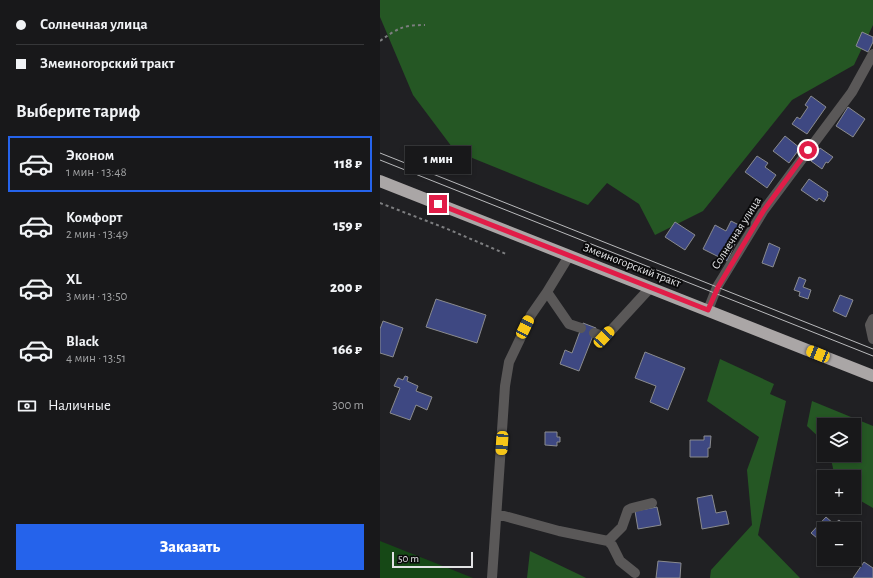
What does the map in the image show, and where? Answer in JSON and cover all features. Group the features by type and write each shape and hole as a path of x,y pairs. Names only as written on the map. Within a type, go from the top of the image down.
{"highway":[{"name":"Змеиногорский тракт","path":"380,181 873,376"}],"street":[{"name":"Солнечная улица","path":"708,310 718,287 764,210 852,92 873,54"},
{"path":"492,578 505,386 509,362 531,315 547,292 568,256"},
{"path":"594,333 604,337 650,288"},
{"path":"547,292 569,324 581,328"},
{"path":"873,319 870,325 873,339"},
{"path":"608,542 622,527 628,510 652,503"},
{"path":"497,514 559,531 608,542 612,545 620,561 635,573"}],"path":[{"path":"380,41 394,30 408,25 425,25"},
{"path":"380,203 445,228 506,254"}],"green space":[{"path":"380,0 873,0 873,25 854,65 792,100 703,211 655,235 639,204 607,183 588,205 455,151 413,95 380,17"},
{"path":"720,359 774,384 770,394 786,401 758,535 800,578 710,578 711,570 752,525 747,470 759,437 707,401"},
{"path":"812,401 853,418 817,418 817,435 807,426"},
{"path":"861,421 873,426 873,508 861,501 861,470 833,470 832,462 861,462"},
{"path":"380,541 473,578 380,578"},
{"path":"530,551 578,574 586,578 527,578"}],"building":[{"path":"862,32 873,37 873,42 868,52 856,46"},
{"path":"811,96 826,107 807,134 792,124 797,117 800,119 808,107 805,105"},
{"path":"848,107 865,119 853,137 836,126"},
{"path":"785,136 800,148 789,163 773,151"},
{"path":"820,148 833,157 828,163 826,162 822,169 811,161"},
{"path":"757,156 768,163 765,167 776,175 767,188 745,172"},
{"path":"809,179 828,192 824,202 819,198 817,201 801,190"},
{"path":"731,221 743,227 727,261 703,249 715,225 726,231"},
{"path":"675,222 695,235 685,250 665,237"},
{"path":"769,243 780,248 773,267 762,263"},
{"path":"799,277 806,280 803,287 811,290 808,299 799,296 800,292 794,290"},
{"path":"840,295 853,300 846,317 833,311"},
{"path":"436,299 486,315 477,343 426,327"},
{"path":"383,321 403,328 393,357 380,353 380,329"},
{"path":"583,323 596,328 579,371 560,364 565,350 572,353"},
{"path":"645,352 685,368 668,410 650,402 656,386 635,378"},
{"path":"405,376 408,377 407,381 418,386 416,391 432,397 427,410 416,405 410,420 390,413 400,388 394,386 398,378 403,380"},
{"path":"545,432 557,432 557,437 560,437 560,442 557,442 557,446 545,445"},
{"path":"704,436 711,436 710,448 708,448 708,457 690,457 690,440 704,440"},
{"path":"712,495 716,513 726,511 729,524 702,529 697,498"},
{"path":"657,507 661,525 638,529 635,511"},
{"path":"826,517 832,522 821,522"},
{"path":"817,527 817,538 811,533"},
{"path":"658,561 681,563 680,578 656,578"},
{"path":"864,562 873,568 873,578 853,578"}],"tram line":[{"path":"380,153 873,349"},
{"path":"380,160 873,356"}],"route":[{"path":"438,204 708,310 718,287 764,210 808,150"}]}
